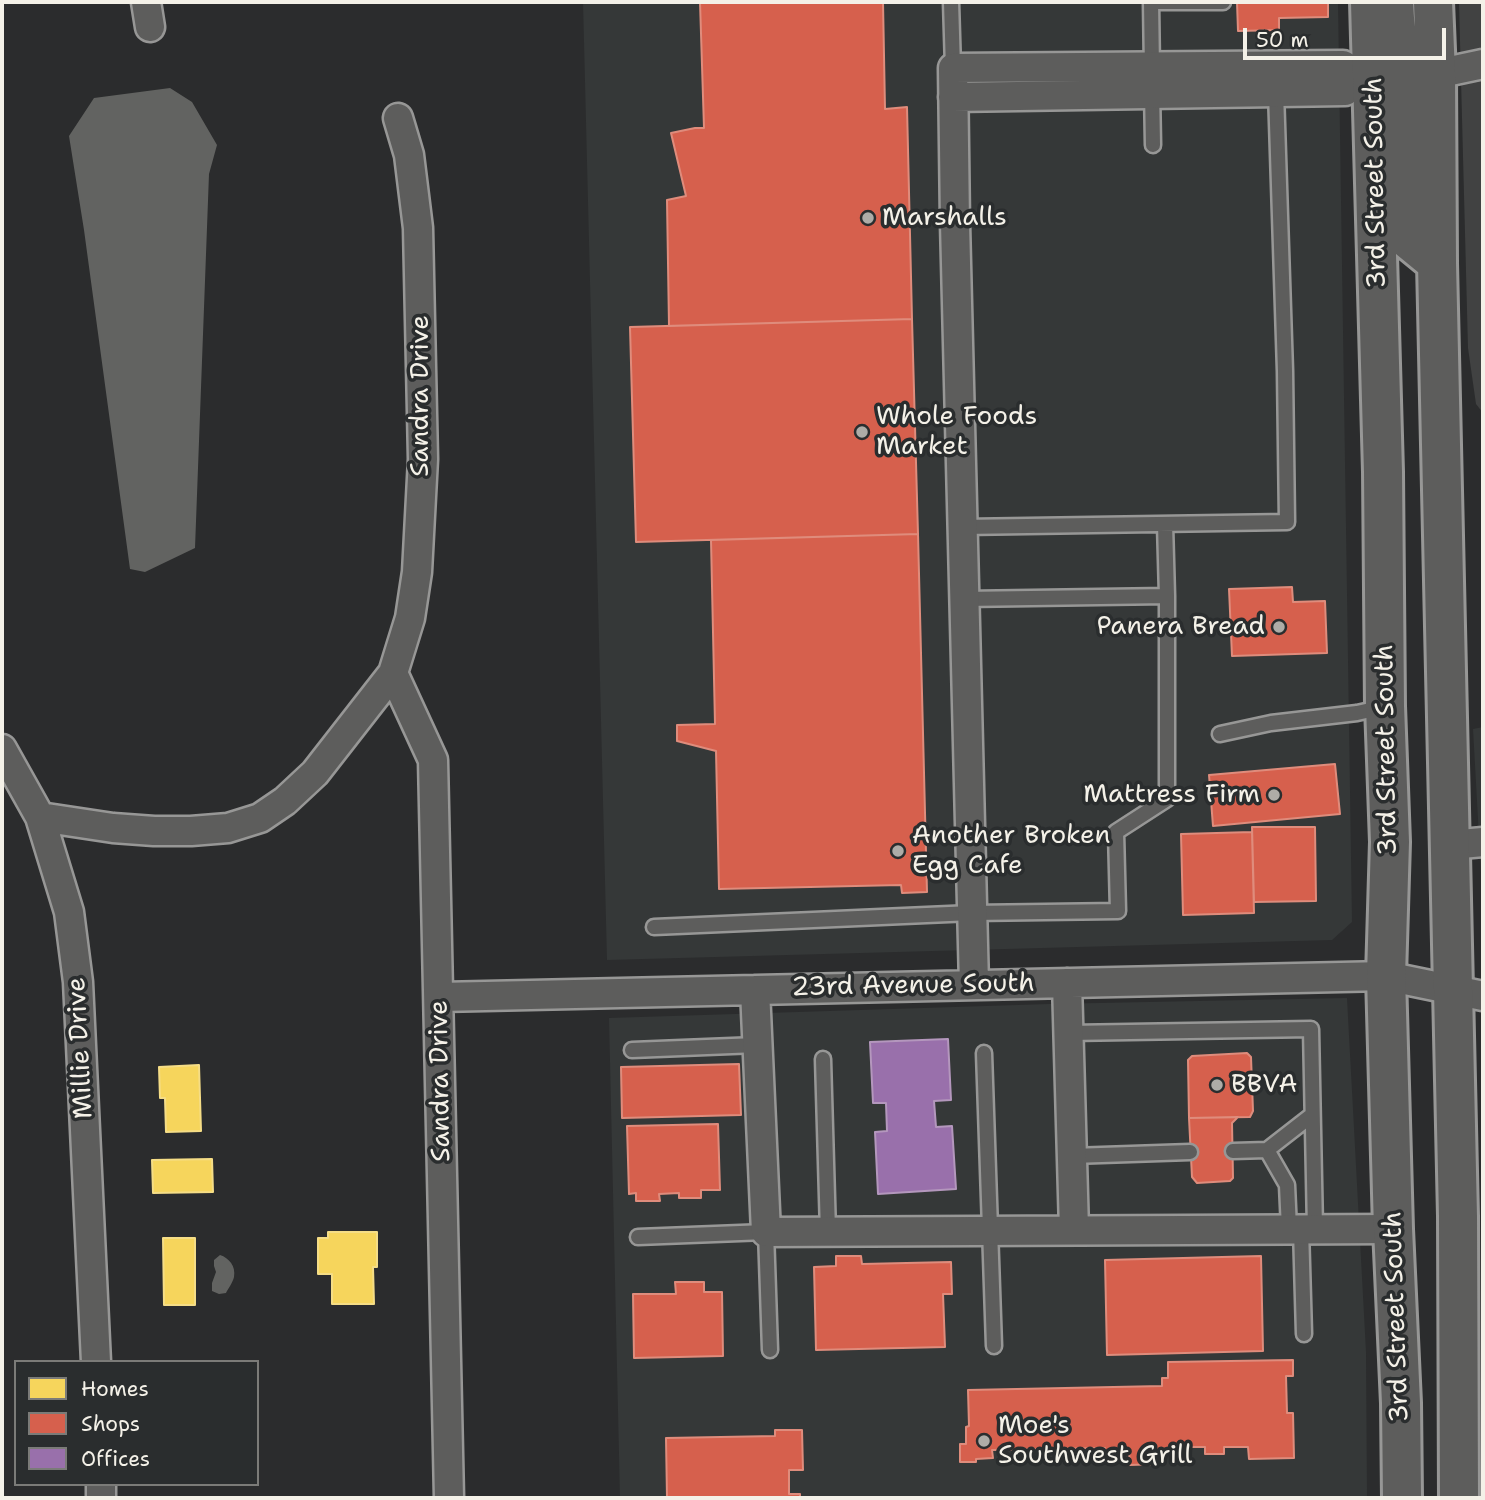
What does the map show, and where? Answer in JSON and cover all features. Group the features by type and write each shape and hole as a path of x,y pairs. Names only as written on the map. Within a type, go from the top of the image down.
{"main road":[{"name":"3rd Street South","path":"1370,2 1367,76 1383,472 1385,706 1390,842 1386,976 1402,1498"},
{"path":"1394,2 1395,29 1404,52 1412,62 1436,74"},
{"path":"1433,2 1437,264 1466,844 1468,993 1458,1216 1464,1391 1459,1498"},
{"path":"1367,76 1396,86 1402,99 1409,240 1437,264"}],"street":[{"path":"1436,74 1483,64"},
{"path":"953,97 1343,65 1367,76"},
{"path":"974,985 953,68 1152,80 1276,92 1345,91 1367,76"},
{"name":"Sandra Drive","path":"40,817 154,831 228,828 260,818 285,801 315,774 393,673 410,618 415,584 423,459 418,228 409,155 398,118"},
{"name":"Sandra Drive","path":"393,673 433,760 449,1498"},
{"name":"Millie Drive","path":"2,749 40,817 69,912 78,982 96,1360"},
{"name":"23rd Avenue South","path":"440,997 1386,976 1468,993"},
{"path":"1067,983 1074,1230"},
{"path":"755,990 766,1232 1393,1229"}],"lane":[{"path":"951,2 953,68"},
{"path":"1153,145 1151,2 1223,2"},
{"path":"963,527 1287,522 1285,345 1276,92"},
{"path":"654,927 972,913 1118,911 1116,832 1167,799 1166,524"},
{"path":"964,599 1167,596"},
{"path":"1220,734 1271,723 1357,713 1385,706"},
{"path":"1069,1033 1311,1029 1312,1109 1302,1229 1304,1334"},
{"path":"632,1050 757,1045"},
{"path":"984,1053 994,1346"},
{"path":"823,1059 828,1232"},
{"path":"1233,1151 1267,1150 1312,1109"},
{"path":"1267,1150 1287,1185 1302,1229"},
{"path":"1072,1156 1190,1152"},
{"path":"638,1237 766,1232 770,1350"}],"shaded area":[{"path":"583,2 1338,2 1352,922 1332,940 607,960"},
{"path":"1459,2 1483,2 1483,413 1476,404 1468,348"},
{"path":"170,88 192,102 217,145 209,174 195,548 145,572 130,569 69,136 94,98"},
{"path":"1483,727 1483,909 1473,729"},
{"path":"1347,998 1366,1352 1367,1498 620,1498 609,1018"},
{"path":"220,1255 231,1263 234,1273 226,1293 219,1294 212,1291 212,1283 216,1272 214,1260"}],"building: Homes":[{"path":"199,1065 201,1131 166,1132 165,1098 160,1098 159,1067"},
{"path":"212,1159 213,1192 153,1193 152,1160"},
{"path":"328,1232 377,1232 377,1267 373,1267 374,1304 332,1304 332,1274 318,1274 318,1238 328,1238"},
{"path":"163,1238 195,1238 195,1305 164,1305"}],"building: Shops":[{"path":"700,2 883,2 885,109 907,107 912,319 669,326 667,200 686,196 671,133 704,128"},
{"path":"1237,2 1328,2 1328,17 1279,18 1279,30 1238,31"},
{"path":"912,319 918,534 636,542 630,327"},
{"path":"918,534 927,892 902,893 901,885 719,889 716,751 677,741 677,725 715,724 711,540"},
{"name":"Panera Bread","path":"1292,587 1293,602 1325,601 1327,653 1232,656 1229,589"},
{"name":"Mattress Firm","path":"1335,764 1340,814 1213,826 1209,775"},
{"path":"1252,827 1315,827 1316,901 1254,902"},
{"path":"1252,832 1254,913 1183,915 1181,834"},
{"path":"1247,1053 1251,1057 1253,1111 1250,1117 1189,1118 1188,1060 1192,1056"},
{"path":"739,1064 741,1115 622,1118 621,1067"},
{"path":"1238,1117 1232,1123 1233,1178 1230,1181 1197,1183 1192,1177 1189,1118"},
{"path":"718,1124 720,1190 701,1190 701,1198 679,1198 679,1193 659,1194 660,1201 636,1201 636,1193 629,1194 627,1126"},
{"path":"836,1256 861,1256 862,1264 951,1262 952,1294 943,1294 945,1347 816,1350 814,1267 836,1266"},
{"path":"1261,1256 1263,1351 1107,1355 1105,1260"},
{"path":"675,1282 704,1282 704,1292 722,1292 723,1356 634,1358 633,1294 676,1294"},
{"path":"1293,1360 1293,1376 1286,1376 1287,1413 1293,1413 1294,1458 1249,1459 1248,1447 1224,1447 1224,1454 1205,1454 1205,1447 1172,1447 1172,1451 1161,1452 1161,1464 1130,1465 1129,1452 1105,1453 1105,1448 992,1450 993,1458 960,1462 960,1444 966,1444 966,1427 969,1426 968,1390 1162,1386 1162,1378 1168,1378 1168,1362"},
{"path":"775,1430 802,1430 803,1470 789,1470 789,1494 800,1494 800,1498 667,1498 666,1438 775,1436"}],"building: Offices":[{"path":"948,1039 951,1100 934,1101 936,1127 952,1126 956,1189 878,1194 875,1132 887,1131 886,1103 873,1103 870,1042"}],"place":[{"name":"Marshalls","path":"868,218"},
{"name":"Whole Foods Market","path":"862,432"},
{"name":"Panera Bread","path":"1279,627"},
{"name":"Mattress Firm","path":"1274,795"},
{"name":"Another Broken Egg Cafe","path":"898,851"},
{"name":"BBVA","path":"1217,1085"},
{"name":"Moe's Southwest Grill","path":"984,1441"}]}
